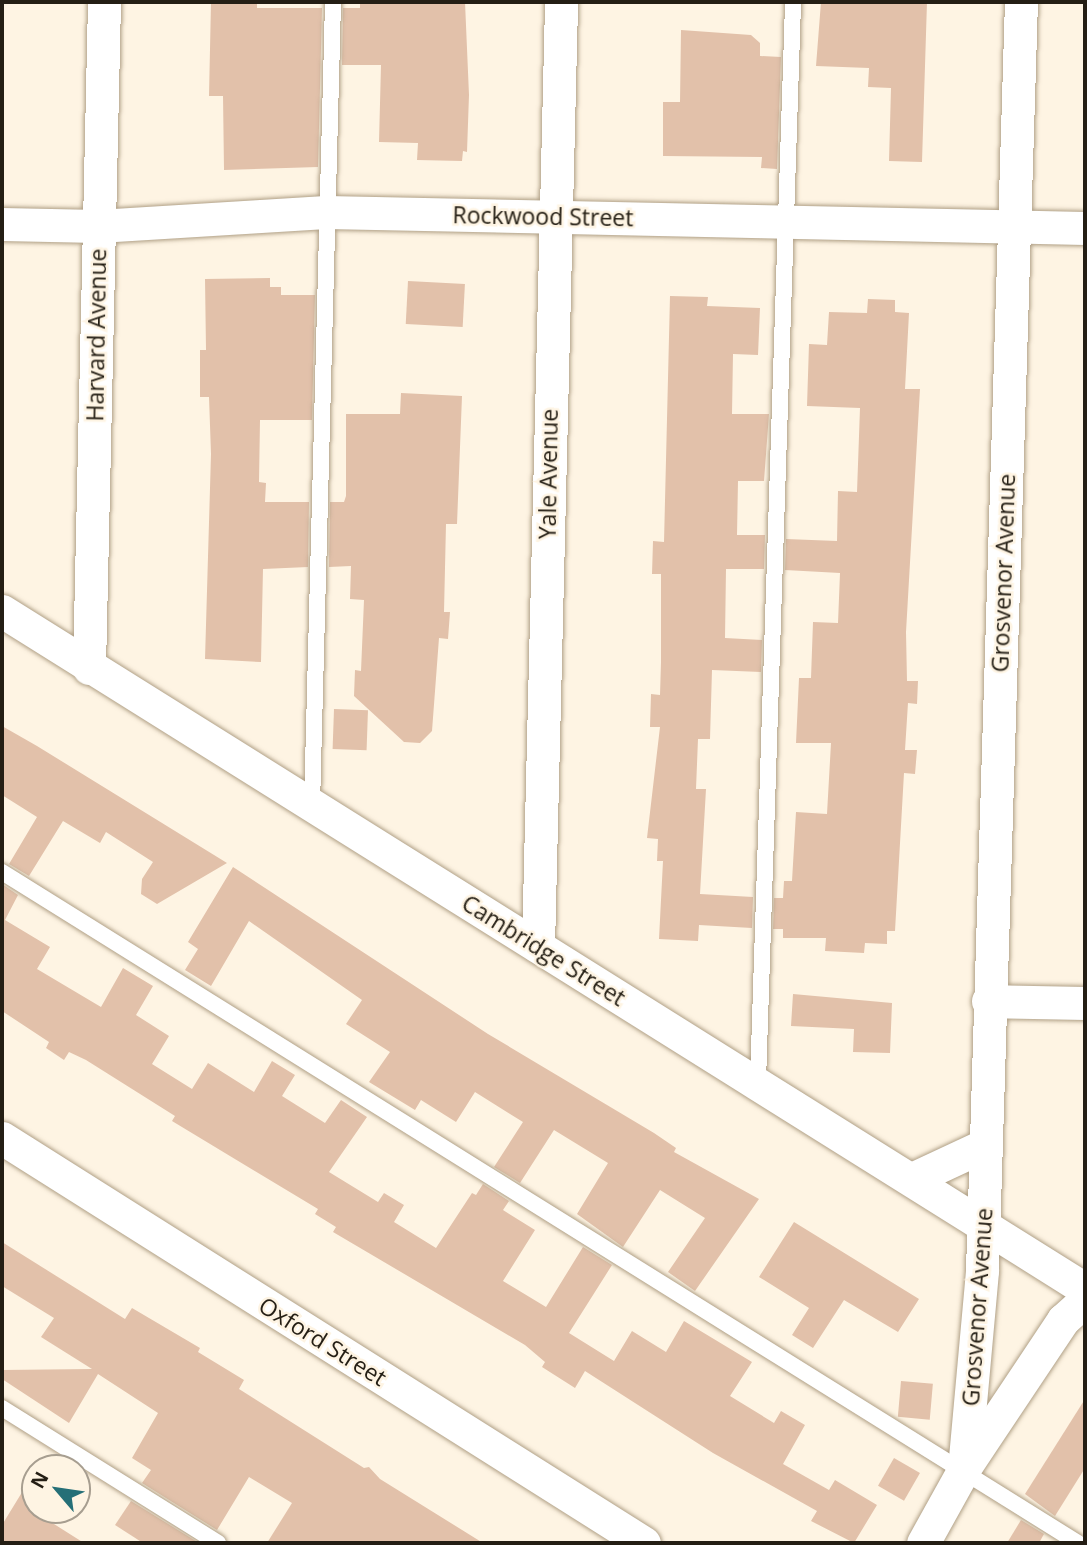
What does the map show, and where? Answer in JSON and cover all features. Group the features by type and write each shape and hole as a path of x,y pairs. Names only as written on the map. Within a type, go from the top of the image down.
{"street":[{"name":"Harvard Avenue","path":"89,668 104,2"},
{"name":"Yale Avenue","path":"538,946 561,2"},
{"name":"Grosvenor Avenue","path":"964,1469 984,1224 988,1001 1021,2"},
{"name":"Rockwood Street","path":"2,224 98,226 327,212 1085,228"},
{"name":"Cambridge Street","path":"2,611 89,668 758,1082 1085,1289"},
{"path":"988,1001 1085,1003"},
{"name":"Oxford Street","path":"2,1138 645,1543"},
{"path":"912,1179 985,1145"},
{"name":"Grosvenor Avenue","path":"923,1543 964,1469 1063,1320 1085,1300"}],"lane":[{"path":"312,807 333,2"},
{"path":"758,1082 793,2"},
{"path":"2,872 964,1469 1078,1543"},
{"path":"2,1408 218,1543"}],"building":[{"path":"211,2 257,2 257,8 322,8 318,167 224,170 223,96 209,96"},
{"path":"360,2 465,2 469,95 467,152 463,151 462,161 417,160 418,143 379,142 381,65 342,65 343,8 360,8"},
{"path":"821,2 927,2 922,162 889,161 891,88 868,87 869,68 816,66"},
{"path":"681,30 751,35 760,43 760,56 781,57 777,169 761,168 762,157 663,156 663,102 680,102"},
{"path":"270,278 270,287 281,287 281,295 315,295 312,420 260,420 259,482 266,483 265,502 309,502 308,567 263,569 261,662 205,659 211,454 209,397 200,397 200,350 206,350 205,279"},
{"path":"408,281 465,284 463,327 406,324"},
{"path":"670,296 708,297 707,306 760,308 758,355 733,354 732,414 769,414 764,481 738,481 737,535 765,535 764,569 726,569 725,638 762,640 761,672 712,670 710,739 698,739 696,789 706,789 700,894 753,897 752,928 699,925 698,941 659,939 663,861 657,861 658,839 647,838 660,727 650,727 651,694 660,695 661,662 661,574 652,574 653,541 664,542"},
{"path":"868,299 895,300 895,312 909,313 905,389 920,389 906,632 907,681 918,681 917,704 908,703 905,750 917,750 915,774 904,773 895,931 887,931 887,944 865,943 864,953 825,951 826,938 783,938 783,929 773,929 774,898 783,898 784,881 792,881 796,812 827,814 831,743 796,743 799,678 811,678 813,622 838,623 840,573 785,570 786,539 837,541 838,491 857,492 860,408 807,406 809,344 827,345 829,312 867,313"},
{"path":"401,393 462,396 457,524 446,524 444,612 450,612 448,639 439,638 432,731 420,743 404,742 354,696 355,670 361,671 364,600 350,599 351,566 329,567 330,502 344,502 346,496 346,414 400,414"},
{"path":"334,709 368,710 367,750 333,749"},
{"path":"2,726 227,863 157,904 141,894 142,879 153,862 106,832 100,843 63,821 29,876 9,864 37,817 2,795"},
{"path":"233,867 488,1034 654,1133 676,1148 674,1152 759,1199 695,1291 668,1272 705,1218 660,1190 623,1247 577,1214 608,1163 554,1130 520,1183 494,1167 523,1122 475,1092 456,1122 421,1100 415,1110 369,1082 390,1052 346,1024 362,1000 249,921 211,986 185,970 198,949 188,942"},
{"path":"2,884 18,895 5,920 50,947 37,969 101,1007 123,968 153,986 136,1015 169,1036 152,1064 192,1089 208,1063 254,1092 272,1061 295,1075 282,1096 325,1123 341,1100 367,1117 329,1172 378,1202 384,1193 404,1205 394,1222 436,1248 472,1193 476,1195 483,1184 509,1201 503,1210 535,1230 503,1281 546,1307 583,1247 612,1265 569,1333 614,1361 632,1331 666,1352 684,1321 752,1362 730,1396 774,1423 781,1411 805,1425 783,1464 829,1490 835,1480 877,1505 854,1543 811,1521 817,1511 713,1453 585,1371 575,1388 542,1367 545,1362 525,1345 333,1232 336,1227 315,1214 318,1209 172,1121 175,1116 86,1060 69,1052 64,1060 46,1048 49,1042 2,1011"},
{"path":"793,994 892,1003 890,1053 853,1052 854,1029 791,1026"},
{"path":"794,1222 919,1299 898,1332 844,1300 813,1348 792,1335 809,1308 759,1277"},
{"path":"2,1242 125,1319 132,1308 200,1348 198,1352 244,1380 239,1389 364,1468 369,1467 380,1479 483,1543 267,1543 292,1503 249,1477 217,1530 142,1483 151,1470 132,1458 158,1413 98,1374 69,1423 2,1379 2,1370 92,1369 41,1337 54,1318 2,1286"},
{"path":"901,1381 933,1384 930,1420 898,1417"},
{"path":"1085,1399 1085,1468 1055,1516 1025,1494"},
{"path":"894,1458 920,1473 904,1501 878,1486"},
{"path":"21,1494 21,1524 54,1524 84,1543 2,1543 2,1525"},
{"path":"131,1501 199,1543 143,1543 115,1525"},
{"path":"1021,1520 1044,1534 1039,1543 1007,1543"}]}
